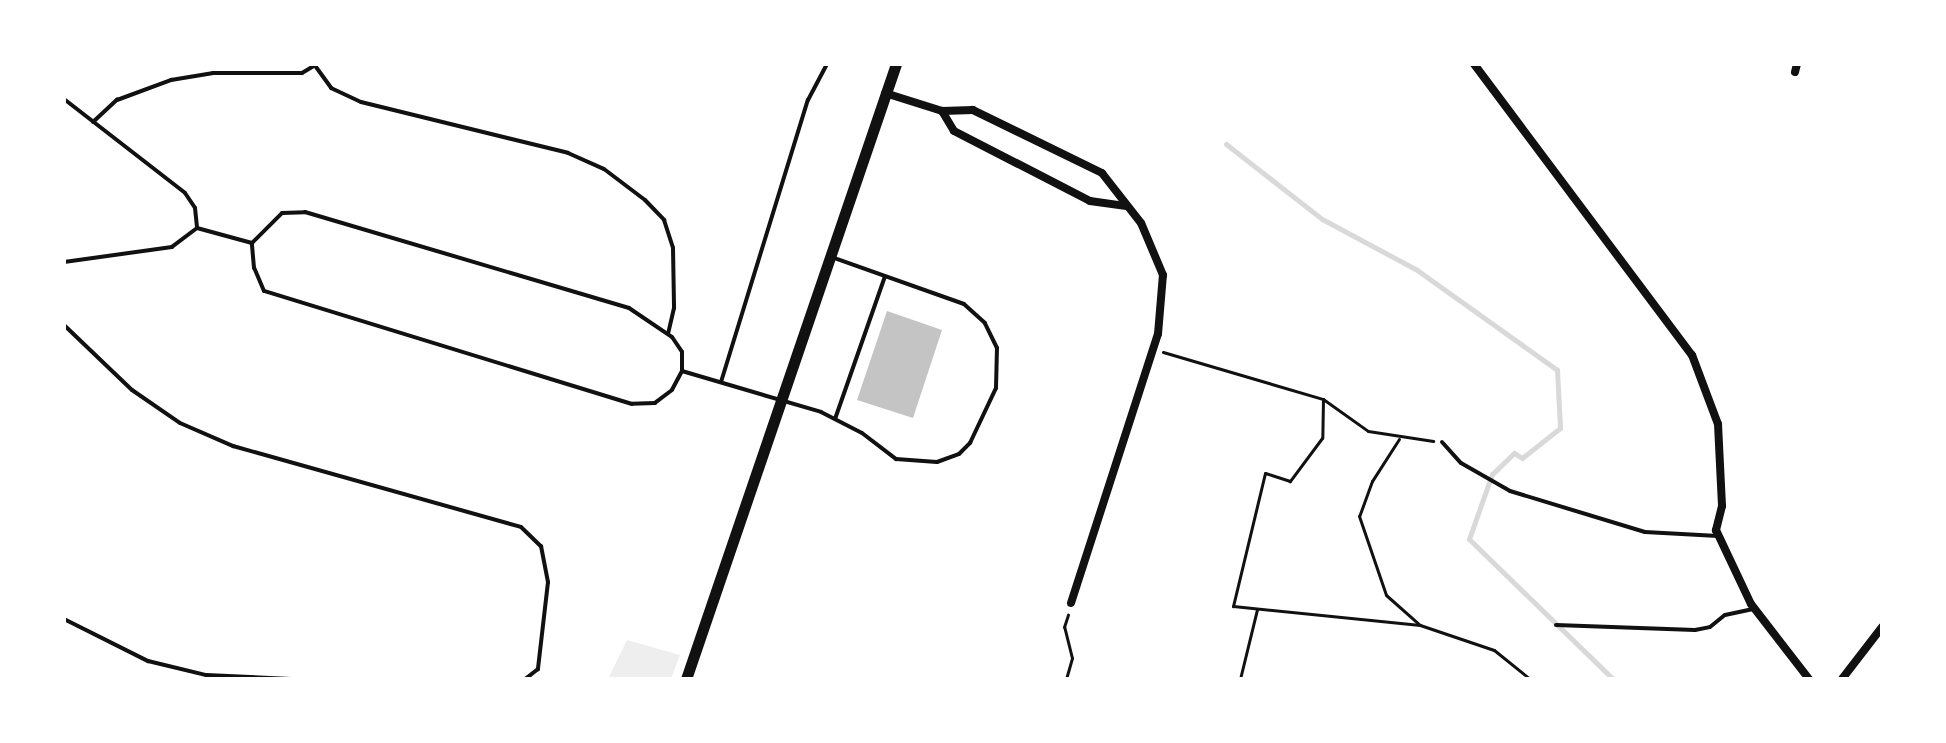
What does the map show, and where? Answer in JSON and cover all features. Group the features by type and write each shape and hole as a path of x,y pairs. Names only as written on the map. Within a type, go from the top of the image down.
{"street":[{"path":"686,679 896,64"},
{"path":"1474,64 1676,330 1702,373 1720,442 1718,536 1754,609 1809,679"},
{"path":"885,93 942,111 973,110 1102,173 1157,250 1163,308 1071,603"},
{"path":"942,111 954,131 1090,201 1125,206"},
{"path":"1842,679 1882,627"}],"lane":[{"path":"721,382 808,100 827,64"},
{"path":"93,122 117,100 171,80 213,73 302,73 316,66 331,88 361,102 568,153 604,169 645,200 664,220 673,248 674,308 668,333"},
{"path":"64,99 185,193 195,208 197,228"},
{"path":"305,212 629,308 668,333 682,352 682,371 672,390 655,403 632,404 264,291 254,268 252,243 282,213 305,212"},
{"path":"197,228 252,243"},
{"path":"64,262 172,247 197,228"},
{"path":"682,371 782,399 835,419 896,459 937,462 959,454 970,443 996,388 997,348 985,323 964,304 831,257"},
{"path":"835,419 885,276"},
{"path":"64,325 132,390 180,423 233,446 521,527 541,546 548,582 538,669 525,679"},
{"path":"1442,442 1461,463 1510,491 1645,532 1718,536"},
{"path":"1556,625 1695,630 1710,627 1725,615 1754,609"},
{"path":"64,619 148,661 206,675 291,679"}],"path":[{"path":"1155,349 1323,399 1368,431 1399,439 1442,442"},
{"path":"1323,399 1322,438 1290,481 1265,473 1233,606 1420,625 1494,650 1530,679"},
{"path":"1399,439 1372,481 1359,516 1386,595 1420,625"},
{"path":"1066,679 1072,658 1064,627 1071,603"},
{"path":"1240,679 1257,608"}],"shaded area":[{"path":"627,640 680,655 671,679 608,679"}],"building":[{"path":"887,311 942,330 913,418 857,400"}],"waterway":[{"path":"1226,144 1322,219 1417,270 1557,370 1560,428 1522,458 1514,453 1492,474 1469,539 1613,679"}]}
